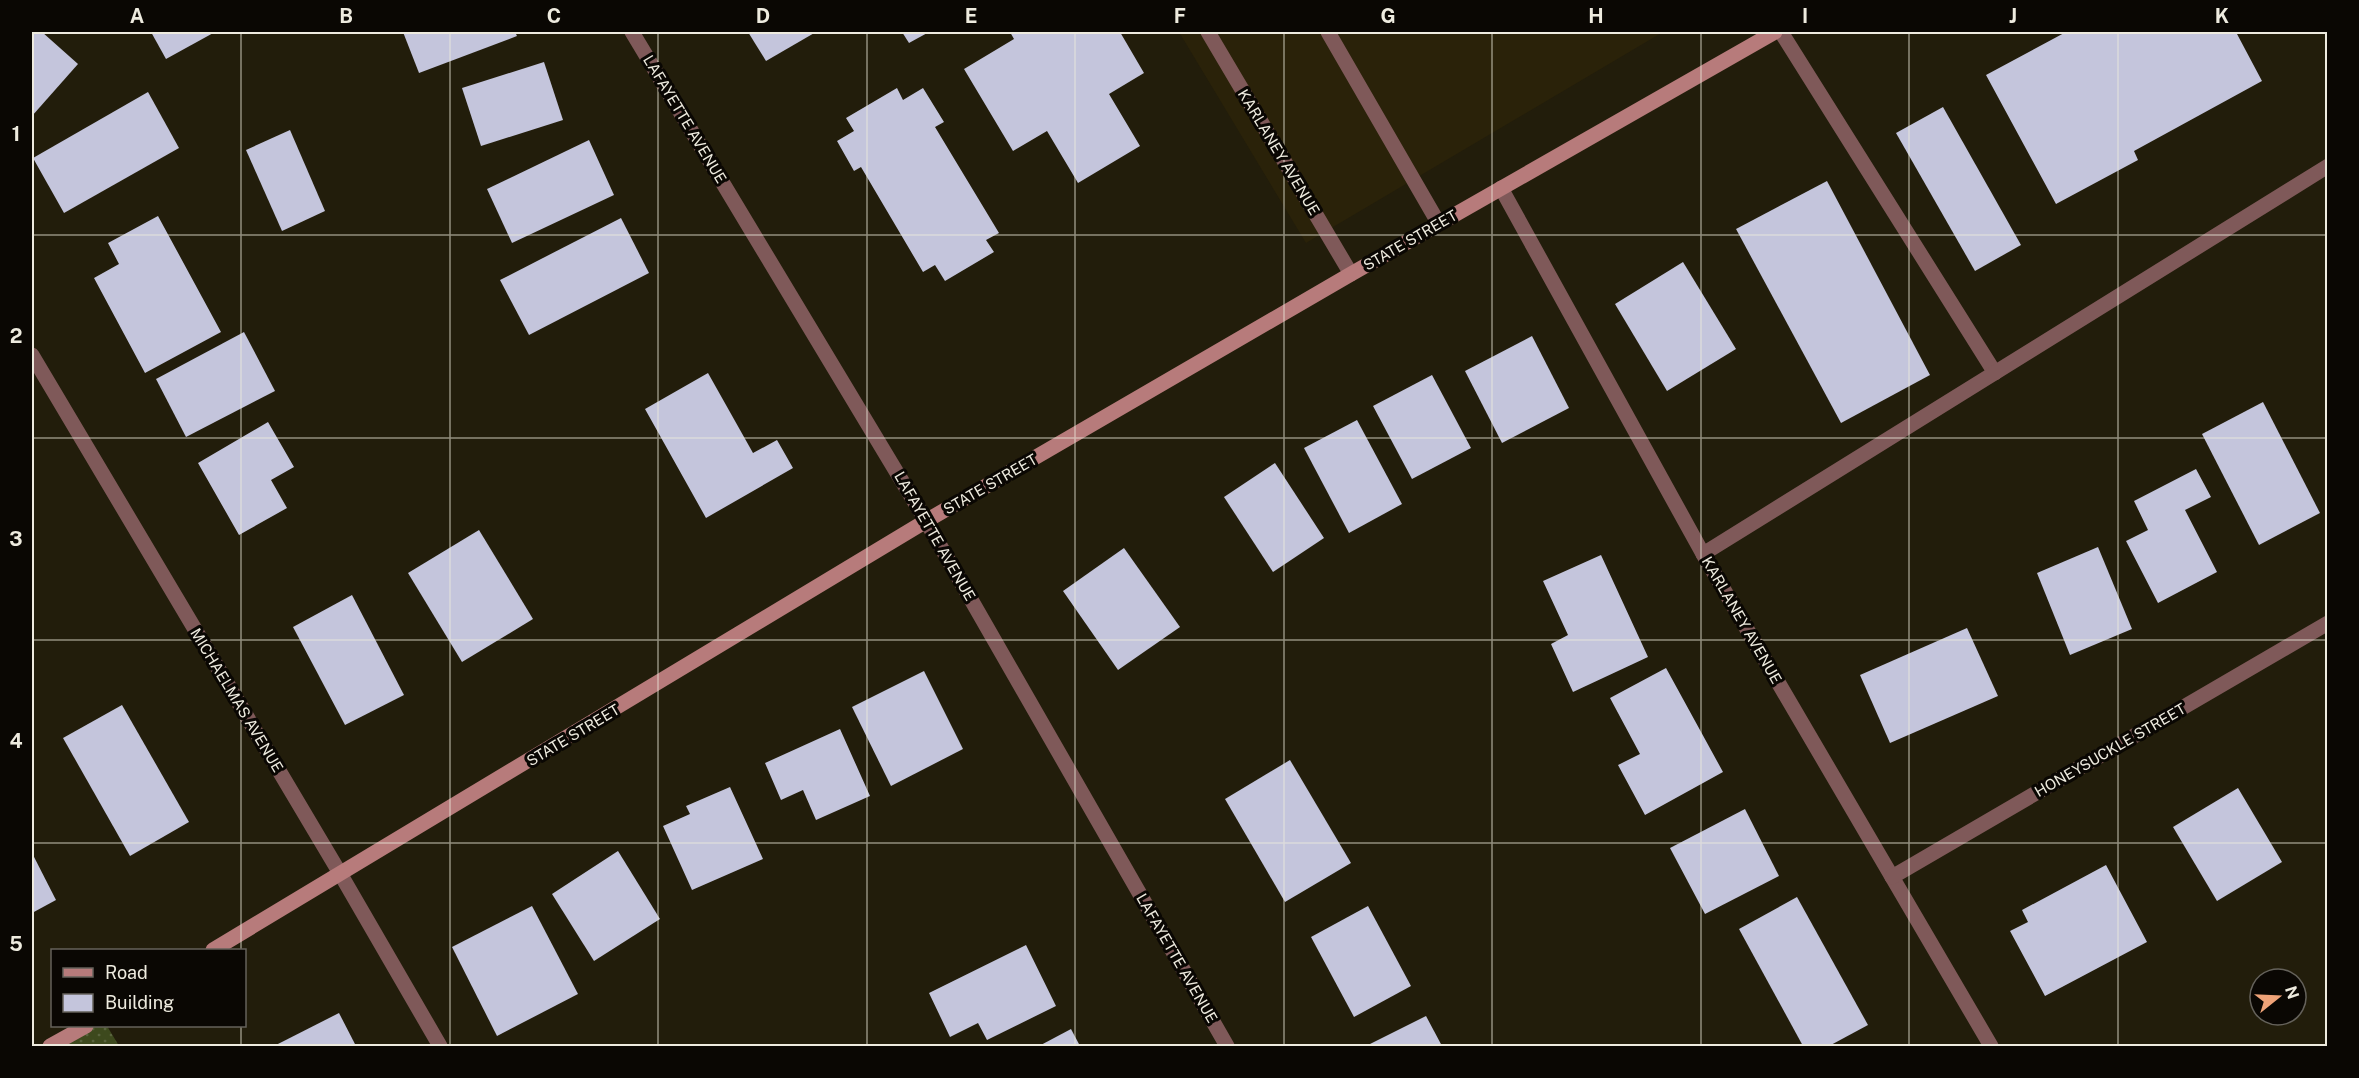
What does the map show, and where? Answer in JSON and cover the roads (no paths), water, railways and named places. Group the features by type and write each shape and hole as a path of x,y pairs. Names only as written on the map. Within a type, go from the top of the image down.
{"main road":[{"name":"STATE STREET","path":"216,949 926,521 1351,274 1775,32"},
{"path":"50,1047 84,1027"}],"street":[{"name":"LAFAYETTE AVENUE","path":"633,32 926,521 1227,1047"},
{"name":"KARLANEY AVENUE","path":"1208,32 1351,274"},
{"path":"1328,32 1439,224"},
{"path":"1781,32 1995,373"},
{"path":"1703,554 2328,166"},
{"name":"KARLANEY AVENUE","path":"1501,188 1703,554 1991,1047"},
{"name":"MICHAELMAS AVENUE","path":"32,355 341,875 440,1047"},
{"name":"HONEYSUCKLE STREET","path":"1892,877 2328,623"}]}
